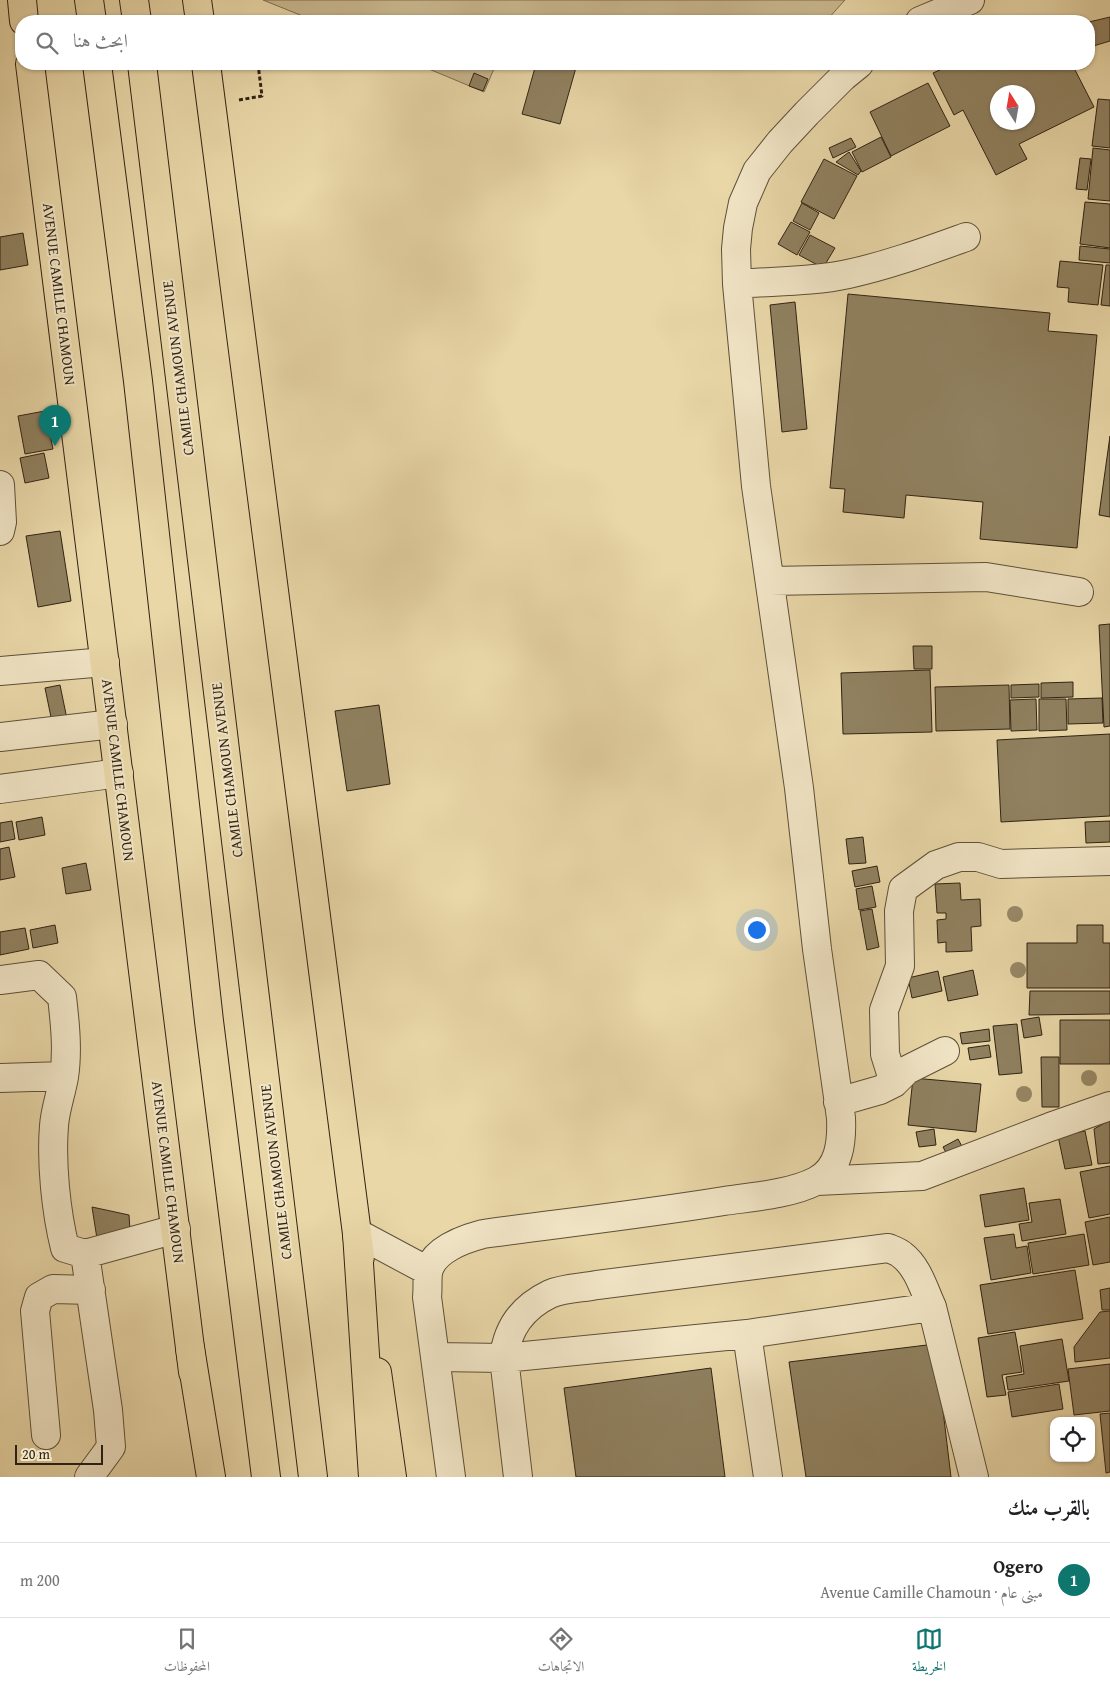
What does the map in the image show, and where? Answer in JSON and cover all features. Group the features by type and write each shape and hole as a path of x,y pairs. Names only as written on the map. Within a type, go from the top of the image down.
{"main road":[{"path":"22,0 23,15"},
{"path":"89,0 91,15"},
{"path":"134,0 136,15"},
{"path":"197,0 199,15"},
{"name":"AVENUE CAMILLE CHAMOUN","path":"31,70 176,1229 204,1477"},
{"path":"98,70 138,381 209,1021 266,1477"},
{"name":"CAMILE CHAMOUN AVENUE","path":"143,70 313,1477"},
{"path":"207,70 357,1233 392,1477"},
{"path":"357,1233 373,1477"},
{"path":"190,1348 211,1477"}],"street":[{"path":"12,0 17,15"},
{"path":"934,15 970,0"},
{"path":"817,1180 831,1169 838,1154 842,1138 817,949 799,788 756,486 737,284 738,228 743,203 757,171 787,134 852,70"},
{"path":"737,284 819,278 846,274 893,263 966,238"},
{"path":"0,485 2,522 0,531"},
{"path":"770,581 986,577 1079,592"},
{"path":"0,671 105,662"},
{"path":"0,737 113,724"},
{"path":"0,789 119,773"},
{"path":"894,1083 885,1054 884,1010 900,966 899,911 903,889 936,865 959,857 978,857 1001,864 1110,861"},
{"path":"0,980 39,975 62,997 66,1032 64,1076 54,1125 54,1165 60,1228 64,1248 85,1254 176,1229"},
{"path":"838,1102 880,1090 894,1083 907,1070 944,1051"},
{"path":"0,1078 64,1076"},
{"path":"451,1477 428,1297 428,1271 438,1254 459,1241 483,1234 700,1205 794,1188 817,1180 922,1176 1110,1106"},
{"path":"357,1233 428,1271"},
{"path":"518,1477 504,1358 510,1331 518,1318 534,1304 552,1294 597,1285 888,1248 902,1255 911,1265 920,1279 932,1307 974,1477"},
{"path":"85,1254 108,1410 111,1447 89,1477"},
{"path":"46,1435 34,1312 39,1297 53,1289 91,1290"},
{"path":"436,1356 504,1358 747,1334 932,1307"},
{"path":"747,1334 768,1477"}],"path":[{"path":"211,104 262,96 259,70"}],"shaded area":[{"path":"263,0 845,0 831,15 300,15"},
{"path":"431,70 493,70 484,92"}],"building":[{"path":"1110,17 1110,41 1095,46 1095,21"},
{"path":"534,70 575,70 560,124 522,114"},
{"path":"940,70 1075,70 1094,107 1019,144 1027,159 996,175 963,110 954,115 933,73"},
{"path":"474,73 488,79 483,91 469,86"},
{"path":"928,83 950,126 891,156 870,112"},
{"path":"1098,99 1110,100 1110,148 1092,146"},
{"path":"881,137 891,157 862,172 852,152"},
{"path":"851,138 856,147 833,158 829,148"},
{"path":"1093,148 1110,150 1110,201 1088,199"},
{"path":"849,152 861,171 858,175 836,162"},
{"path":"1080,158 1091,159 1087,190 1076,189"},
{"path":"824,159 857,176 834,219 801,202"},
{"path":"1085,202 1110,204 1110,248 1080,244"},
{"path":"802,203 819,213 810,230 793,221"},
{"path":"791,222 810,232 797,255 778,244"},
{"path":"23,233 28,265 0,270 0,237"},
{"path":"810,235 835,248 823,268 799,255"},
{"path":"1080,246 1110,249 1110,263 1079,260"},
{"path":"1060,261 1103,265 1098,305 1068,302 1069,288 1057,287"},
{"path":"1106,265 1110,265 1110,306 1101,305"},
{"path":"848,294 1050,313 1048,331 1097,335 1077,548 980,539 983,502 906,495 904,518 843,512 845,489 830,488"},
{"path":"795,302 807,429 782,432 770,305"},
{"path":"45,411 53,449 25,454 18,416"},
{"path":"1110,436 1110,517 1099,515"},
{"path":"44,453 49,478 25,483 20,458"},
{"path":"60,531 71,601 38,607 26,536"},
{"path":"1110,624 1110,726 1104,727 1099,625"},
{"path":"913,646 932,646 932,669 914,669"},
{"path":"930,670 932,732 843,734 841,673"},
{"path":"1073,682 1073,697 1041,698 1041,683"},
{"path":"1039,684 1039,697 1011,698 1011,685"},
{"path":"60,685 67,719 52,722 45,688"},
{"path":"1009,685 1010,729 936,731 935,687"},
{"path":"1102,698 1103,723 1068,724 1068,699"},
{"path":"1036,699 1037,730 1011,731 1010,700"},
{"path":"1039,699 1066,699 1067,730 1039,731"},
{"path":"379,705 390,784 347,791 335,711"},
{"path":"1110,734 1110,816 1001,822 997,740"},
{"path":"42,817 45,835 19,840 16,822"},
{"path":"12,821 15,839 0,842 0,823"},
{"path":"1110,821 1110,842 1086,843 1085,822"},
{"path":"863,837 866,863 849,864 846,839"},
{"path":"9,847 15,877 0,880 0,849"},
{"path":"86,863 91,890 66,894 62,868"},
{"path":"877,866 880,882 855,887 852,871"},
{"path":"960,883 961,900 980,899 981,926 971,927 972,951 946,952 946,942 938,943 937,920 946,919 946,913 937,913 935,884"},
{"path":"872,886 876,907 859,910 856,889"},
{"path":"872,909 879,947 867,950 860,911"},
{"path":"55,925 58,943 33,948 30,930"},
{"path":"1077,925 1103,925 1103,943 1110,943 1110,988 1027,988 1027,943 1077,943"},
{"path":"25,928 29,949 0,955 0,932"},
{"path":"973,970 978,995 948,1001 943,977"},
{"path":"938,971 942,991 912,998 908,978"},
{"path":"1030,991 1110,991 1110,1014 1029,1015"},
{"path":"1039,1017 1042,1035 1024,1038 1021,1020"},
{"path":"1060,1020 1110,1020 1110,1064 1060,1064"},
{"path":"1017,1024 1022,1073 999,1075 993,1026"},
{"path":"989,1029 990,1041 962,1044 960,1033"},
{"path":"989,1045 991,1057 970,1060 968,1048"},
{"path":"1041,1057 1059,1057 1059,1107 1042,1107"},
{"path":"913,1078 981,1084 976,1132 908,1125"},
{"path":"1110,1120 1110,1163 1098,1164 1094,1129"},
{"path":"934,1129 936,1145 919,1147 916,1132"},
{"path":"1085,1131 1092,1165 1065,1169 1058,1136"},
{"path":"958,1139 965,1152 950,1160 943,1147"},
{"path":"1110,1166 1110,1214 1089,1218 1080,1172"},
{"path":"1024,1188 1029,1220 985,1227 980,1195"},
{"path":"1060,1199 1066,1234 1022,1241 1019,1224 1032,1222 1029,1203"},
{"path":"92,1207 129,1215 130,1230 98,1245"},
{"path":"1110,1217 1110,1262 1093,1265 1085,1222"},
{"path":"1014,1234 1016,1248 1027,1246 1031,1273 991,1280 984,1238"},
{"path":"1084,1234 1089,1265 1033,1274 1028,1243"},
{"path":"1075,1270 1083,1319 988,1334 980,1285"},
{"path":"1110,1288 1110,1310 1102,1310 1100,1290"},
{"path":"1110,1311 1110,1358 1075,1362 1074,1347 1100,1312"},
{"path":"1015,1332 1022,1372 1002,1375 1006,1395 987,1397 978,1338"},
{"path":"1062,1339 1069,1381 1008,1390 1006,1377 1024,1374 1020,1346"},
{"path":"935,1344 951,1477 806,1477 789,1362"},
{"path":"1110,1364 1110,1411 1074,1415 1068,1369"},
{"path":"711,1368 725,1477 576,1477 564,1388"},
{"path":"1059,1384 1063,1409 1012,1417 1008,1392"},
{"path":"1110,1413 1110,1472 1106,1473 1100,1414"}],"place":[{"name":"Ogero","path":"55,446"}]}
